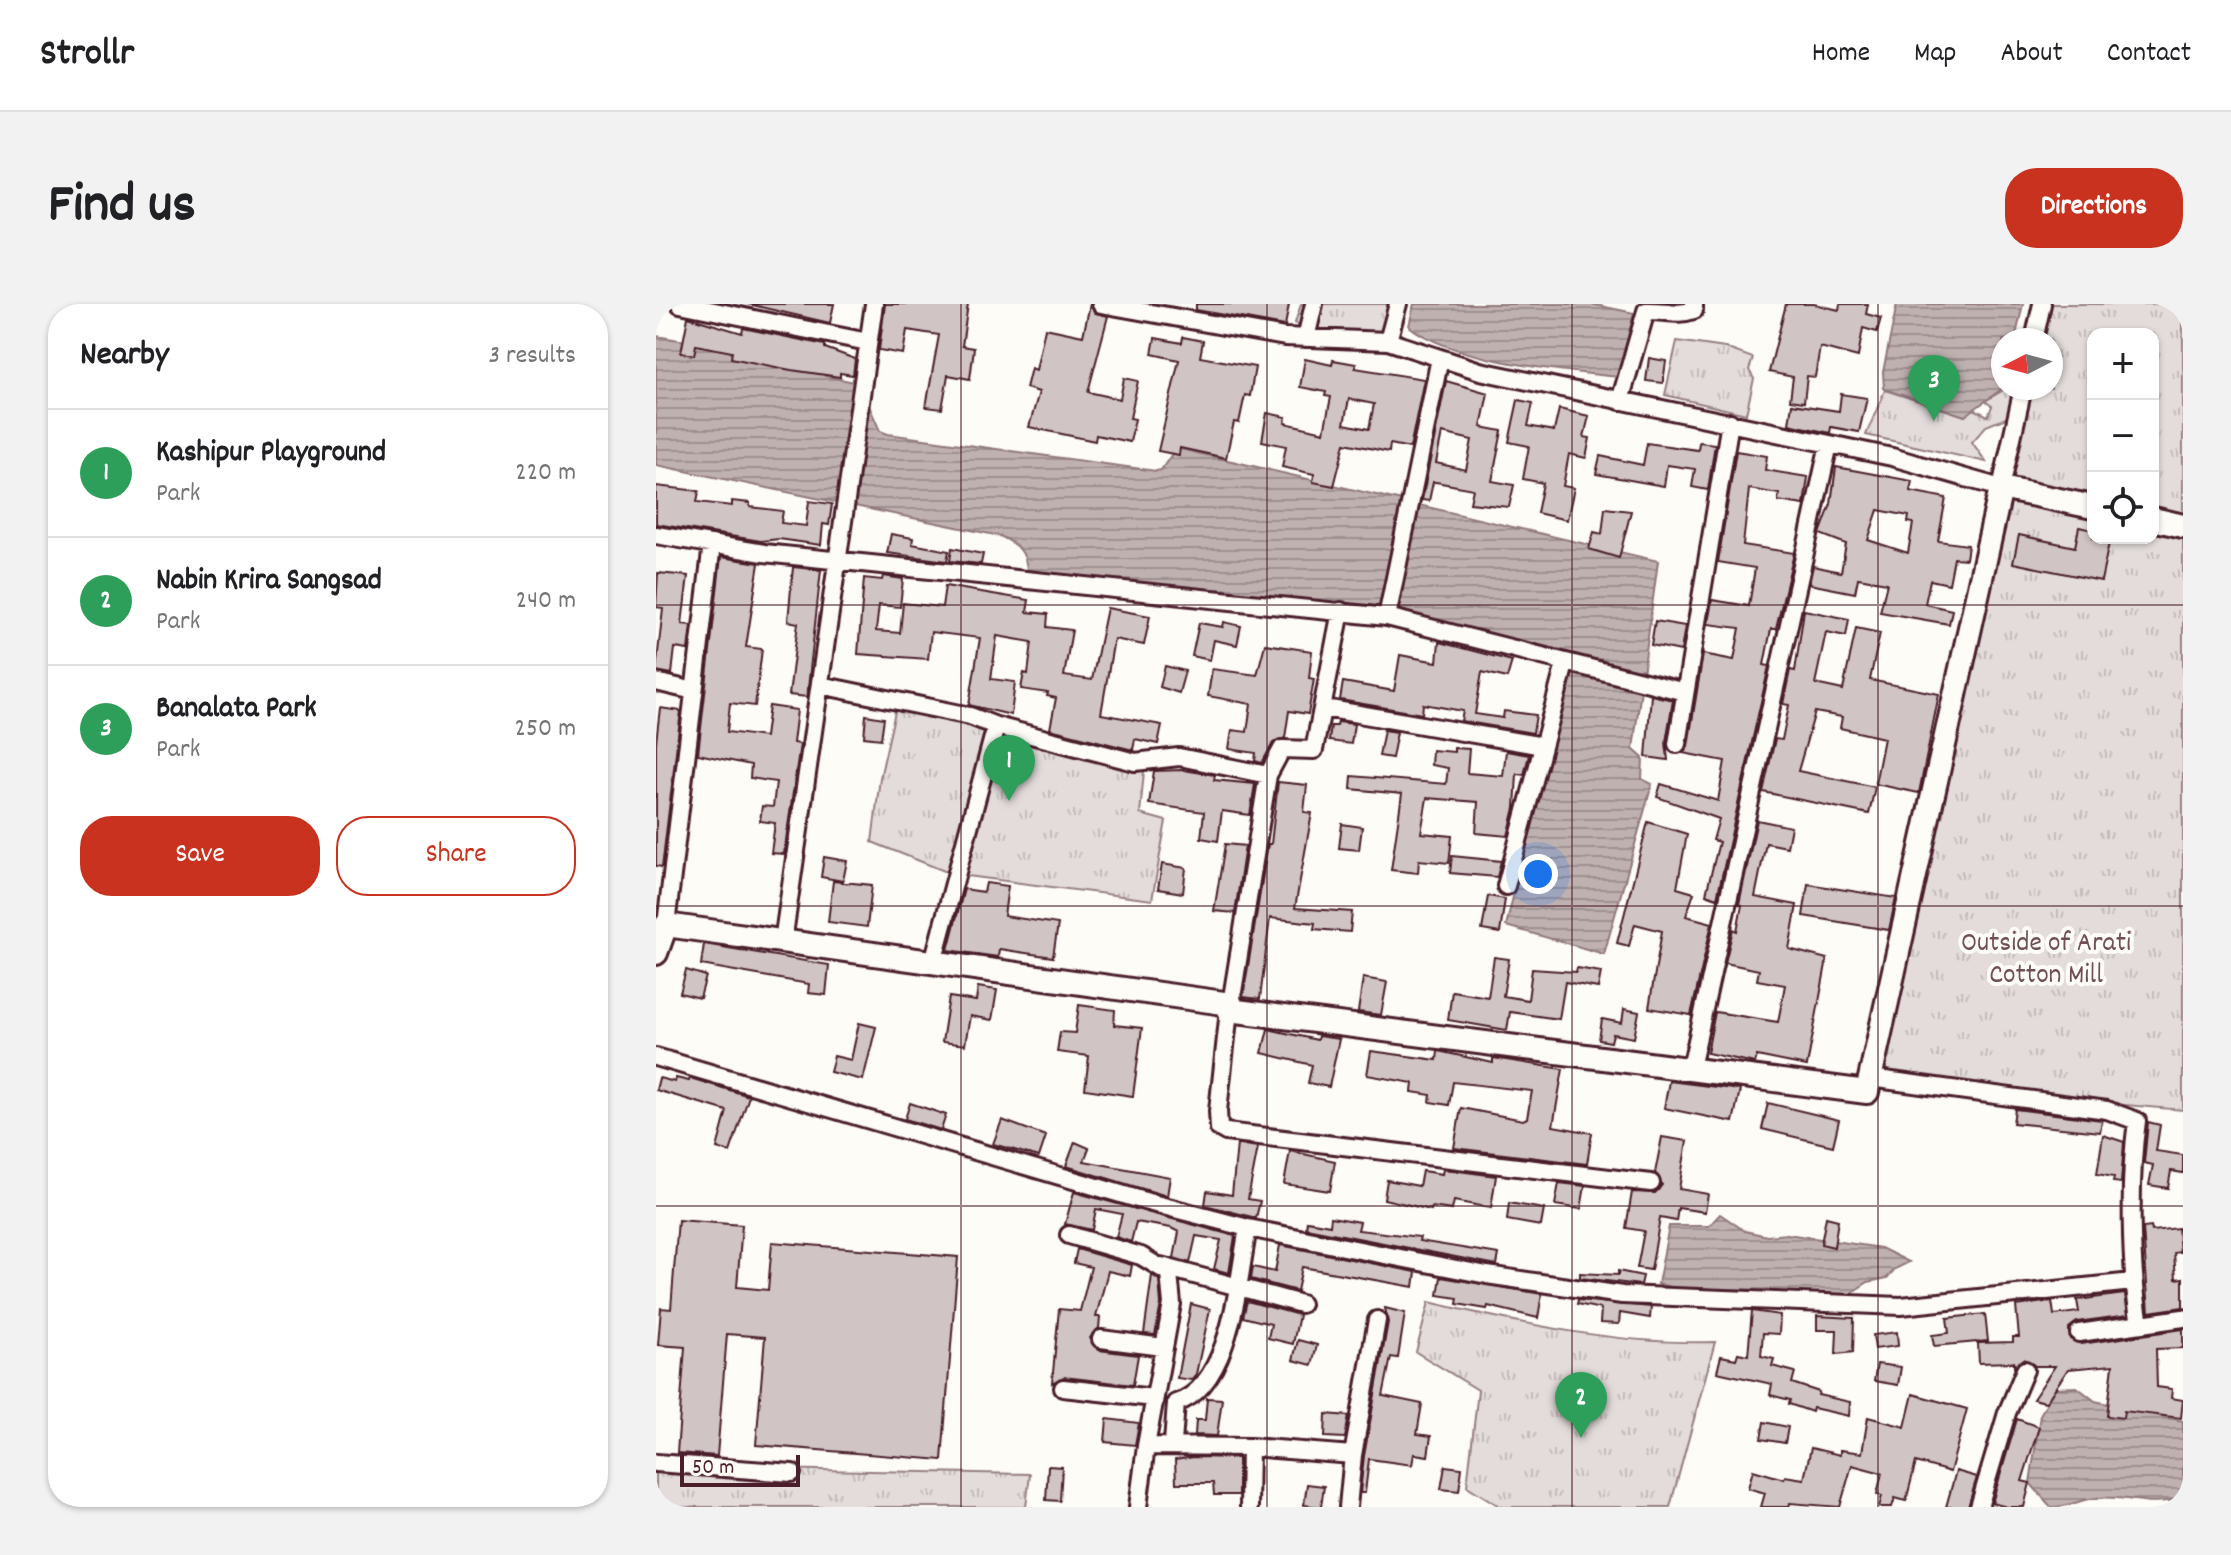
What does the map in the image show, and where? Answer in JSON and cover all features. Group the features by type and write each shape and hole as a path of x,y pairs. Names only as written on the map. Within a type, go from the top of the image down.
{"street":[{"path":"680,304 868,342"},
{"path":"783,942 874,304"},
{"path":"1101,304 1306,338 1388,341 1480,371 1892,457 2001,488 2087,506"},
{"path":"1306,338 1314,304"},
{"path":"1388,341 1398,304"},
{"path":"1620,401 1646,311 1682,314 1694,310 1694,304"},
{"path":"2037,328 2042,304"},
{"path":"1387,617 1440,358"},
{"path":"666,925 1230,1007 1867,1092 2020,400"},
{"path":"1677,744 1730,422"},
{"path":"1691,1068 1829,444"},
{"path":"2159,520 2183,526"},
{"path":"656,535 764,553 1387,617 1685,692"},
{"path":"656,953 666,925 712,544"},
{"path":"1341,611 1314,750 1282,749 1268,775 1230,1007 1218,1111 1219,1128 1226,1132 1651,1183"},
{"path":"1506,886 1565,664"},
{"path":"656,682 694,691"},
{"path":"820,685 970,716 996,726 1135,762 1179,757 1268,775"},
{"path":"1324,708 1543,746"},
{"path":"933,962 996,726"},
{"path":"656,1057 1248,1228 1487,1275 1622,1295 1901,1306 2133,1282"},
{"path":"1870,1078 2107,1110 2137,1121 2133,1148 2133,1282 2140,1324"},
{"path":"1173,1443 1176,1403 1192,1399 1203,1388 1223,1350 1248,1228"},
{"path":"1069,1235 1161,1266 1301,1304"},
{"path":"1138,1507 1173,1286 1169,1273 1161,1266"},
{"path":"2079,1333 2183,1318"},
{"path":"1348,1507 1353,1455 1377,1320"},
{"path":"1101,1339 1163,1347"},
{"path":"1979,1507 2007,1413 2025,1370"},
{"path":"1063,1388 1154,1398"},
{"path":"1146,1446 1173,1443 1353,1455"},
{"path":"1249,1507 1250,1447"},
{"path":"656,1463 792,1473"}],"green space":[{"path":"1301,304 1394,304 1384,329 1377,333 1355,335 1327,332 1295,323"},
{"path":"2047,304 2183,304 2183,518 2159,512 2159,328 2087,328 2087,496 2013,479 2029,400 2063,400 2063,328 2042,328"},
{"path":"1677,341 1725,348 1753,358 1749,370 1754,379 1746,414 1665,395"},
{"path":"1885,390 1965,416 1972,408 1988,416 1992,406 1985,401 1991,397 1991,400 2015,400 2011,416 1986,426 1972,442 1986,462 1866,435"},
{"name":"Outside of Arati Cotton Mill","path":"2011,500 2087,515 2087,544 2159,544 2159,529 2183,534 2183,1110 1878,1084"},
{"path":"896,707 1144,771 1140,814 1166,821 1152,900 952,874 872,842 880,778"},
{"path":"1429,1302 1535,1325 1607,1336 1715,1342 1670,1507 1501,1507 1467,1486 1478,1390 1416,1352"},
{"path":"656,1467 1030,1474 1026,1507 656,1507"}],"shaded area":[{"path":"1414,304 1591,304 1634,313 1618,377 1509,362 1452,348 1409,326"},
{"path":"1897,304 2023,304 2018,328 1991,328 1991,397 1965,416 1884,389 1883,372"},
{"path":"656,336 826,365 825,376 859,383 880,431 888,434 1156,471 1161,470 1176,448 1658,561 1633,749 1643,758 1642,779 1652,784 1604,954 1506,926 1570,657 1341,607 1027,571 1020,549 1000,536 656,465"},
{"path":"1720,1214 1745,1231 1881,1248 1909,1262 1895,1269 1887,1278 1868,1282 1845,1297 1684,1290 1658,1284 1669,1226 1709,1226"},
{"path":"2077,1387 2095,1401 2183,1421 2183,1486 2179,1499 2157,1502 2096,1498 2051,1507 2030,1483 2040,1415 2055,1388"}],"building":[{"path":"748,304 834,304 830,323"},
{"path":"885,304 968,304 962,346 974,348 970,379 948,375 942,409 926,407 939,335 907,330 903,354 879,350"},
{"path":"1090,304 1095,313 1108,316 1088,392 1120,399 1124,378 1138,381 1130,418 1135,419 1130,442 1096,435 1095,441 1029,427 1039,392 1026,388 1031,368 1036,370 1045,328 1083,336"},
{"path":"1196,304 1289,304 1285,326 1196,310"},
{"path":"1786,304 1814,304 1839,310 1840,304 1868,304 1866,314 1881,318 1877,332 1863,328 1858,357 1820,347 1815,377 1807,376 1804,402 1790,400 1793,377 1769,372"},
{"path":"688,317 742,333 743,328 825,345 825,348 855,359 853,375 840,373 840,377 791,370 731,358 732,352 696,345 694,355 681,353"},
{"path":"1183,337 1203,341 1200,357 1255,367 1250,396 1245,395 1239,423 1234,422 1226,458 1180,448 1179,455 1158,451 1179,360 1152,354 1155,338 1182,343"},
{"path":"1649,358 1666,361 1663,383 1646,381"},
{"path":"1305,359 1332,365 1333,360 1356,364 1355,368 1424,379 1410,448 1390,444 1389,452 1345,443 1334,486 1313,482 1314,474 1282,467 1286,446 1262,441 1267,413 1286,417 1285,423 1324,432 1331,397 1325,396 1326,392 1300,387","holes":["1349,399 1374,404 1369,429 1344,424"]},
{"path":"1446,381 1488,393 1481,427 1502,431 1492,481 1514,485 1509,507 1470,503 1473,489 1436,482 1433,482 1429,501 1422,500","holes":["1442,433 1472,440 1466,470 1436,463"]},
{"path":"1841,394 1867,398 1859,432 1831,427 1830,433 1789,424 1792,404 1839,411"},
{"path":"1518,400 1533,403 1528,426 1554,431 1559,409 1589,416 1584,437 1590,438 1586,458 1569,454 1563,486 1574,488 1567,520 1537,513 1543,483 1523,479 1529,446 1509,442"},
{"path":"1699,442 1715,444 1708,490 1692,487 1695,469 1667,465 1664,486 1596,474 1600,456 1643,465 1647,443 1698,450"},
{"path":"1736,451 1767,456 1765,470 1808,477 1804,505 1778,501 1779,494 1749,489 1743,545 1794,553 1776,629 1771,629 1764,665 1769,666 1717,898 1706,894 1719,842 1713,840 1719,819 1657,797 1661,784 1718,801 1725,761 1683,753 1688,746 1703,654 1734,660 1740,628 1708,624 1712,600 1749,606 1755,568 1718,562"},
{"path":"1836,467 1912,481 1910,491 1946,498 1938,541 1968,545 1966,559 1954,558 1949,584 1930,580 1925,604 1952,610 1949,624 1880,612 1887,583 1858,578 1855,593 1809,584 1813,566 1841,572 1846,544 1820,534 1831,504","holes":["1878,510 1909,516 1908,522 1913,523 1908,553 1868,540"]},
{"path":"656,486 699,491 697,502 732,506 732,501 750,503 750,507 783,511 781,523 806,526 809,501 832,504 829,525 823,524 821,545 779,539 761,541 656,524"},
{"path":"1605,508 1631,511 1619,558 1589,549 1594,532 1602,534"},
{"path":"2079,527 2087,529 2087,544 2109,544 2101,581 2013,563 2019,535 2075,547"},
{"path":"891,534 913,538 912,544 949,551 947,561 887,553"},
{"path":"952,548 983,554 981,564 950,561"},
{"path":"721,557 759,563 746,647 762,649 755,706 730,703 727,732 765,737 769,706 797,710 793,743 800,744 784,854 771,853 775,823 760,821 762,806 773,807 776,782 750,778 751,765 698,754"},
{"path":"793,567 821,570 807,697 789,695 798,623 788,621"},
{"path":"658,573 688,576 682,624 691,625 688,650 675,648 672,674 656,671 663,608 656,607"},
{"path":"883,576 903,579 900,607 879,605 876,631 900,633 903,603 942,607 945,586 1029,600 1027,612 1048,614 1047,627 1072,630 1064,676 1092,680 1107,608 1150,616 1144,645 1114,639 1101,714 1162,725 1158,744 1135,739 1133,750 1050,729 1056,698 1047,696 1048,693 1021,689 1024,673 1028,674 1032,642 997,636 991,679 1015,682 1011,715 969,705 980,638 931,632 928,659 858,654 864,578 882,580"},
{"path":"1804,610 1849,619 1846,636 1826,632 1815,684 1843,690 1856,628 1880,633 1870,680 1939,694 1919,793 1875,784 1884,738 1840,728 1842,717 1815,712 1798,771 1875,787 1869,814 1763,792 1775,739 1782,740 1789,705 1783,704 1790,670 1795,671"},
{"path":"1655,621 1685,626 1681,651 1651,645"},
{"path":"1224,622 1241,626 1237,645 1214,640 1210,660 1192,656 1199,623 1223,627"},
{"path":"1439,642 1512,661 1507,678 1482,672 1475,714 1503,718 1504,711 1536,715 1533,733 1461,721 1463,711 1423,704 1422,714 1340,700 1343,682 1394,691 1400,655 1437,662"},
{"path":"1265,644 1312,651 1309,678 1314,679 1308,714 1289,711 1285,738 1273,743 1262,763 1255,761 1256,753 1229,749 1232,730 1247,732 1251,704 1208,696 1212,669 1257,675"},
{"path":"1165,666 1185,671 1179,693 1160,687"},
{"path":"1651,695 1673,700 1666,742 1668,760 1646,757"},
{"path":"660,708 681,711 662,867 656,866 656,743"},
{"path":"866,715 884,718 881,739 864,737"},
{"path":"1338,722 1354,724 1351,744 1329,741 1331,726 1337,726"},
{"path":"1384,730 1397,732 1392,758 1379,756"},
{"path":"1454,748 1469,749 1467,773 1503,776 1506,751 1529,755 1524,775 1517,774 1515,808 1508,836 1476,833 1478,802 1427,798 1421,833 1452,836 1449,863 1419,860 1418,873 1391,870 1402,794 1351,789 1352,776 1446,784 1448,768 1431,765 1432,750 1454,752"},
{"path":"1183,770 1215,775 1214,780 1255,784 1250,815 1222,811 1218,841 1201,838 1204,812 1149,804 1154,771"},
{"path":"1278,782 1307,785 1304,812 1312,813 1295,908 1352,912 1350,932 1314,929 1315,923 1270,918 1260,999 1243,997 1268,844 1271,844"},
{"path":"1757,820 1791,827 1787,847 1766,843 1755,897 1797,905 1789,949 1827,959 1807,1066 1757,1056 1755,1063 1707,1053 1715,1012 1778,1022 1785,985 1757,980 1759,970 1725,963 1733,929 1737,931 1742,905 1739,904"},
{"path":"1648,822 1687,834 1677,888 1694,893 1686,916 1712,923 1691,1015 1649,1008 1662,931 1635,924 1629,946 1617,943"},
{"path":"1342,824 1362,827 1359,850 1339,848"},
{"path":"1225,844 1245,846 1235,913 1214,911"},
{"path":"1452,856 1501,861 1497,877 1450,873"},
{"path":"824,857 847,861 843,881 821,877"},
{"path":"1162,864 1186,868 1183,893 1158,889"},
{"path":"833,881 872,885 867,927 828,922"},
{"path":"986,883 1008,886 1004,916 1058,924 1053,957 999,949 998,957 948,950 964,889 984,892"},
{"path":"1808,884 1896,898 1889,930 1803,916"},
{"path":"1488,896 1505,899 1500,933 1482,930"},
{"path":"704,944 829,965 826,995 808,993 809,984 701,965"},
{"path":"1494,957 1509,959 1503,996 1528,1000 1532,969 1576,972 1577,968 1601,972 1598,988 1565,982 1559,1019 1510,1012 1507,1030 1448,1020 1452,991 1488,997"},
{"path":"686,970 706,976 700,998 680,993"},
{"path":"1363,978 1387,982 1381,1015 1358,1012"},
{"path":"978,987 997,990 992,1020 970,1016 965,1045 942,1042 949,997 976,1001"},
{"path":"1079,1005 1115,1010 1114,1025 1142,1028 1133,1096 1085,1089 1089,1056 1057,1052 1060,1032 1075,1033"},
{"path":"1624,1009 1639,1012 1634,1038 1613,1034 1611,1042 1599,1040 1602,1019 1622,1023"},
{"path":"859,1023 876,1027 863,1080 830,1072 834,1056 851,1060"},
{"path":"1268,1029 1317,1040 1318,1036 1339,1039 1329,1087 1308,1083 1312,1065 1262,1053"},
{"path":"1371,1051 1437,1060 1438,1051 1493,1063 1493,1058 1563,1069 1553,1126 1592,1133 1587,1164 1454,1148 1461,1108 1523,1120 1527,1118 1532,1091 1453,1082 1449,1105 1430,1102 1431,1095 1412,1092 1413,1083 1367,1075"},
{"path":"659,1078 675,1082 676,1078 689,1081 690,1078 749,1096 730,1152 717,1148 727,1111 656,1090"},
{"path":"1669,1081 1740,1090 1733,1122 1664,1108"},
{"path":"910,1103 946,1115 941,1130 905,1119"},
{"path":"1768,1103 1839,1120 1833,1146 1762,1129"},
{"path":"2015,1109 2102,1120 2100,1132 2013,1123"},
{"path":"1002,1120 1046,1136 1039,1157 993,1144"},
{"path":"2148,1122 2160,1125 2156,1151 2183,1155 2183,1173 2171,1171 2168,1188 2149,1185 2153,1165 2144,1163"},
{"path":"2103,1135 2124,1142 2121,1183 2113,1182 2114,1177 2097,1174"},
{"path":"1662,1137 1687,1141 1679,1189 1708,1194 1705,1212 1678,1208 1676,1221 1660,1218 1651,1270 1637,1268 1644,1231 1626,1228 1632,1192 1655,1193 1662,1185 1655,1173"},
{"path":"1075,1142 1089,1148 1084,1161 1170,1177 1167,1196 1066,1166"},
{"path":"1237,1144 1258,1147 1248,1199 1260,1201 1256,1218 1205,1205 1207,1191 1232,1195"},
{"path":"1290,1151 1335,1161 1330,1191 1284,1184"},
{"path":"1443,1169 1496,1176 1491,1208 1454,1201 1452,1210 1432,1207 1431,1210 1384,1199 1387,1180 1419,1186 1422,1171 1442,1174"},
{"path":"1559,1183 1585,1186 1581,1209 1555,1205"},
{"path":"1074,1192 1235,1236 1229,1273 1214,1269 1221,1240 1196,1236 1190,1263 1174,1258 1179,1232 1171,1228 1136,1222 1131,1242 1116,1237 1122,1214 1096,1209 1092,1230 1065,1224"},
{"path":"1509,1203 1544,1209 1541,1226 1507,1220"},
{"path":"1331,1217 1360,1222 1358,1230 1420,1237 1419,1241 1499,1254 1497,1265 1306,1228 1307,1221 1330,1225"},
{"path":"1826,1217 1838,1220 1834,1247 1821,1244"},
{"path":"678,1220 742,1225 737,1287 768,1290 772,1242 958,1257 942,1460 756,1445 765,1337 727,1334 717,1456 677,1453 685,1347 658,1345 661,1308 671,1309"},
{"path":"2151,1227 2152,1231 2178,1228 2180,1252 2174,1253 2176,1279 2183,1278 2183,1307 2149,1312 2143,1228"},
{"path":"1280,1245 1416,1272 1414,1287 1302,1267 1297,1291 1251,1279 1253,1267 1275,1272"},
{"path":"1077,1249 1132,1265 1130,1276 1108,1271 1096,1317 1100,1317 1099,1328 1090,1338 1099,1350 1138,1355 1133,1385 1064,1377 1052,1383 1059,1309 1080,1311 1091,1267 1074,1263"},
{"path":"1618,1271 1643,1276 1641,1285 1580,1278 1580,1273 1618,1275"},
{"path":"1152,1275 1159,1280 1161,1304 1155,1335 1144,1334"},
{"path":"1441,1277 1542,1294 1538,1318 1488,1306 1487,1309 1457,1304 1458,1298 1438,1295"},
{"path":"2125,1294 2128,1315 2077,1322 2069,1328 2070,1339 2081,1344 2183,1329 2183,1348 2156,1349 2157,1387 2172,1389 2171,1398 2183,1400 2181,1418 2124,1411 2123,1418 2107,1416 2113,1365 2068,1369 2046,1402 2033,1399 2055,1366 2035,1366 2024,1359 2014,1367 2014,1362 1979,1363 1978,1343 2013,1342 2013,1337 2019,1337 2016,1306 2052,1301 2054,1315 2079,1312 2077,1300"},
{"path":"1578,1300 1651,1307 1650,1318 1620,1313 1619,1324 1600,1323 1601,1309 1577,1304"},
{"path":"1247,1301 1299,1315 1293,1344 1268,1338 1271,1324 1243,1317"},
{"path":"1191,1304 1210,1309 1196,1374 1191,1380 1177,1378"},
{"path":"1385,1308 1405,1313 1398,1358 1391,1357 1383,1396 1422,1404 1417,1434 1431,1436 1428,1456 1414,1454 1412,1465 1369,1459 1365,1493 1360,1493 1388,1322"},
{"path":"1752,1311 1780,1315 1779,1334 1763,1333 1761,1356 1774,1359 1772,1366 1795,1372 1792,1383 1819,1392 1818,1395 1850,1402 1849,1416 1813,1408 1812,1412 1789,1404 1790,1400 1770,1395 1772,1384 1717,1372 1721,1356 1736,1359 1738,1353 1748,1355"},
{"path":"1985,1314 1988,1341 1934,1346 1932,1335 1949,1333 1947,1318"},
{"path":"1817,1316 1854,1318 1853,1352 1836,1354 1837,1330 1817,1330"},
{"path":"1897,1332 1898,1346 1875,1349 1873,1335"},
{"path":"1298,1340 1317,1345 1312,1365 1293,1360"},
{"path":"1877,1364 1901,1367 1898,1385 1874,1381"},
{"path":"1913,1394 1967,1409 1950,1472 1916,1462 1906,1501 1895,1498 1892,1507 1879,1507 1882,1496 1877,1494 1882,1473 1852,1465 1840,1507 1790,1503 1789,1507 1761,1507 1765,1493 1748,1488 1753,1470 1784,1479 1785,1476 1804,1479 1811,1448 1840,1455 1840,1450 1862,1453 1868,1417 1905,1427"},
{"path":"1207,1398 1222,1399 1217,1436 1195,1435 1196,1420 1205,1420"},
{"path":"1326,1414 1349,1416 1345,1438 1325,1437"},
{"path":"1107,1419 1139,1423 1135,1445 1105,1442"},
{"path":"2017,1419 2039,1427 2022,1481 2030,1483 2024,1507 2007,1507 1992,1503"},
{"path":"1764,1422 1788,1427 1785,1443 1761,1439"},
{"path":"1238,1458 1238,1495 1214,1495 1213,1483 1176,1483 1175,1460"},
{"path":"1048,1466 1062,1467 1060,1501 1046,1500"},
{"path":"1445,1466 1462,1468 1459,1491 1441,1489"},
{"path":"1956,1471 1977,1477 1968,1507 1946,1507"},
{"path":"1307,1484 1324,1486 1321,1507 1304,1505"}],"place":[{"name":"Banalata Park","path":"1934,421"},
{"name":"Kashipur Playground","path":"1009,801"},
{"name":"Nabin Krira Sangsad","path":"1581,1438"}]}
